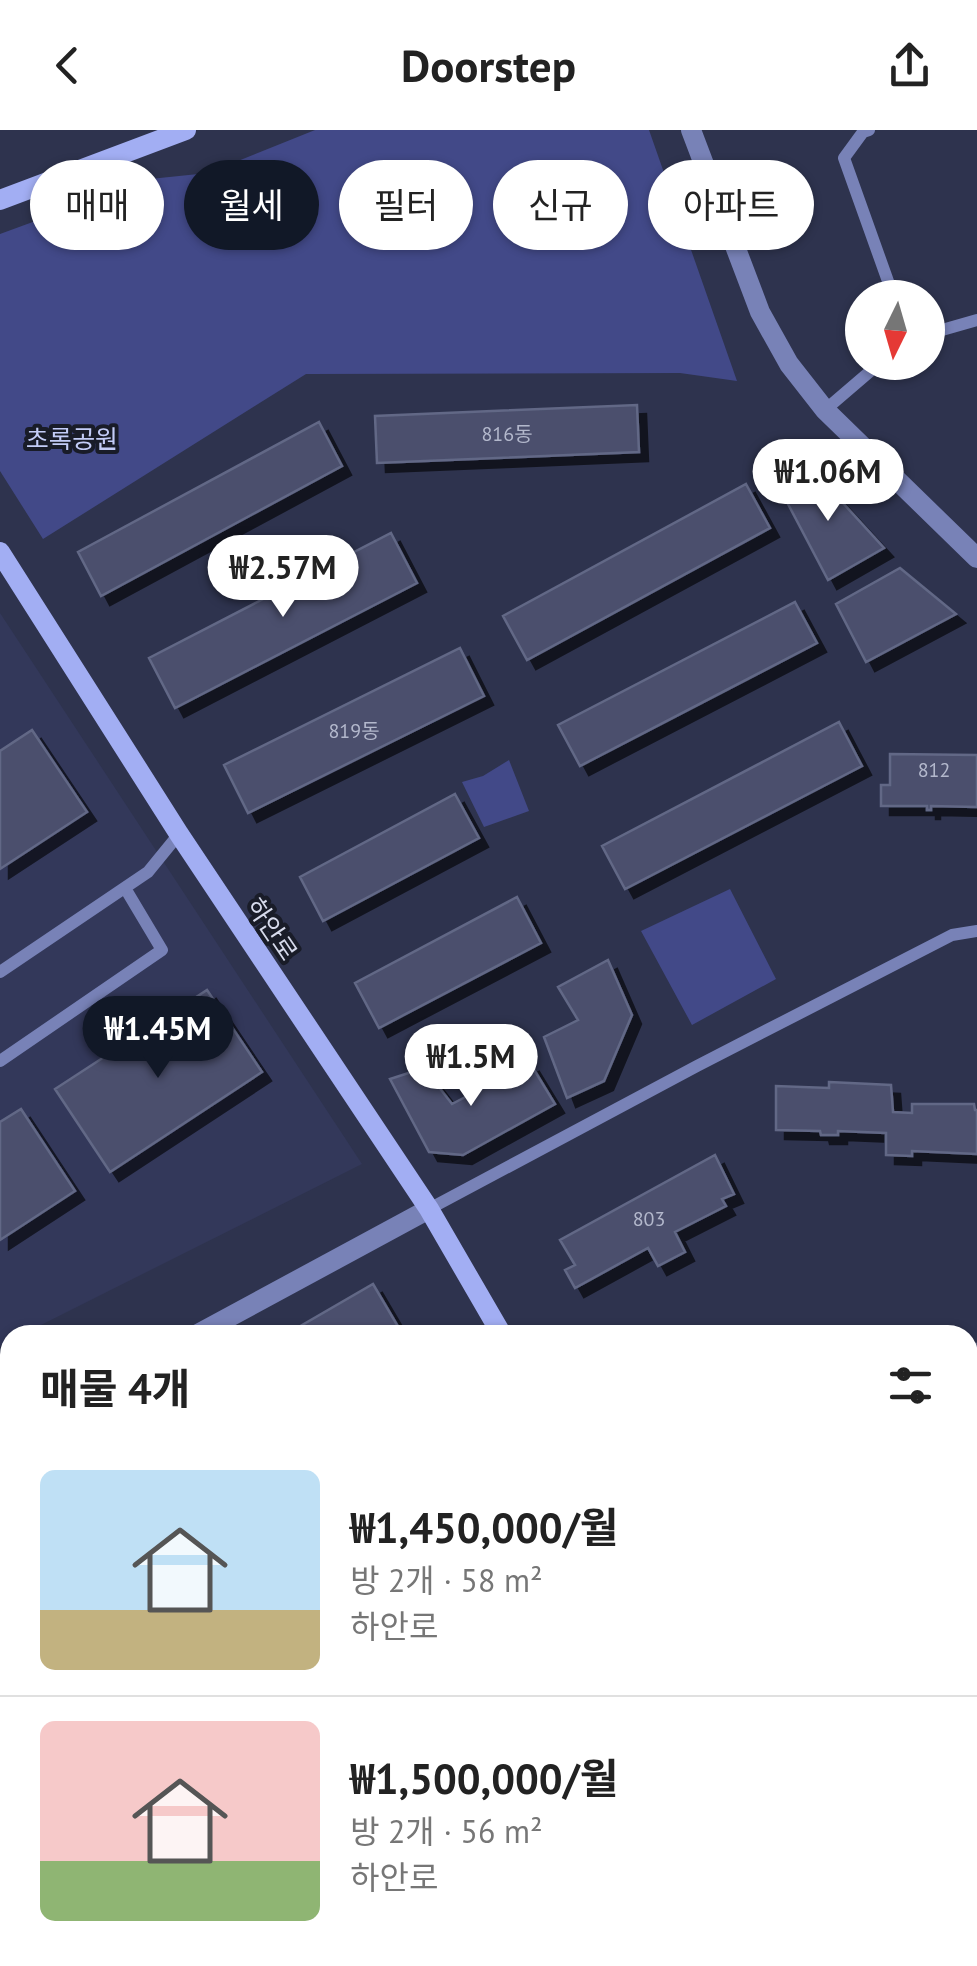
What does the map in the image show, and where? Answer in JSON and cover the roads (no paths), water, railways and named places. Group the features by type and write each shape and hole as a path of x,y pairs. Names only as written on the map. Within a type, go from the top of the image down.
{"street":[{"path":"0,200 186,130"},
{"path":"690,130 760,312 788,364 826,410 977,558"},
{"name":"하안로","path":"0,552 179,834 429,1210 496,1325"},
{"path":"215,1325 429,1210"}],"lane":[{"path":"869,130 863,132 844,158 888,280"},
{"path":"945,329 977,320"},
{"path":"826,410 861,380"},
{"path":"0,972 148,872 179,834"},
{"path":"0,1062 162,950 125,888"},
{"path":"429,1210 952,935 977,931"}],"park label":[{"name":"초록공원","path":"72,439"}]}
